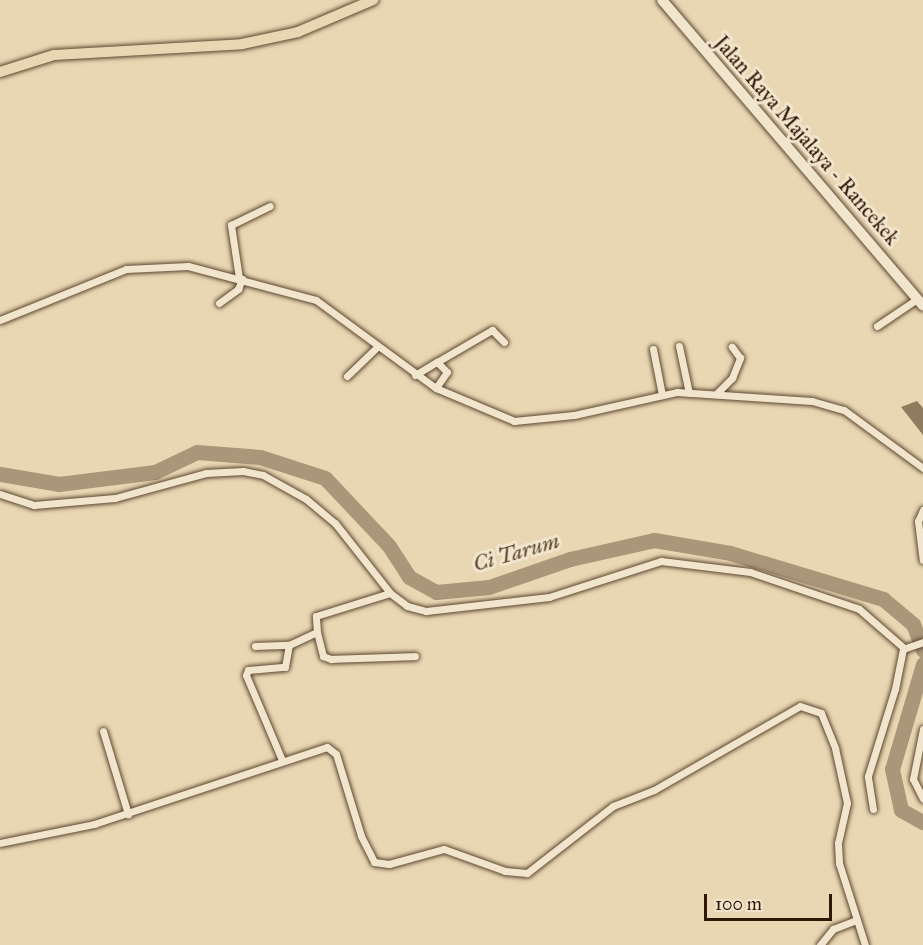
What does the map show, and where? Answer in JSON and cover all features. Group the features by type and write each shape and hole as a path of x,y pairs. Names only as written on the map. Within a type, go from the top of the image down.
{"main road":[{"path":"0,72 54,55 242,44 298,32 373,0"},
{"name":"Jalan Raya Majalaya - Rancekek","path":"662,0 920,302"}],"street":[{"path":"219,303 238,289 241,279 231,225 270,206"},
{"path":"0,320 142,265 188,266 316,300 376,348 436,388 509,419 533,422 662,395 689,393 812,401 844,410 923,468"},
{"path":"877,326 920,302"},
{"path":"415,375 492,330 504,342"},
{"path":"680,346 689,393"},
{"path":"716,394 732,378 740,358 732,346"},
{"path":"346,376 376,348"},
{"path":"653,349 662,395"},
{"path":"436,388 447,372 437,362"},
{"path":"0,494 34,505 115,498 225,469 263,475 306,499 335,523 390,593 407,606 426,611 459,609 549,597 661,561 750,572 859,609 905,647"},
{"path":"923,510 918,521 923,560"},
{"path":"390,593 316,616 323,656 331,659 415,656"},
{"path":"255,646 289,645 317,632"},
{"path":"905,647 923,642"},
{"path":"282,760 246,675 250,669 285,667 289,645"},
{"path":"873,809 868,776 905,647"},
{"path":"0,843 128,814 282,760 327,747 335,753 374,862 389,864 444,849 505,871 527,873 613,806 654,790 793,709 809,707 826,721 840,770 847,803 838,843 839,863 855,920 866,945"},
{"path":"923,729 913,779 923,799"},
{"path":"103,731 128,814"},
{"path":"820,945 833,929 855,920"}],"building":[{"path":"917,401 923,408 923,435 901,407"}],"waterway":[{"name":"Ci Tarum","path":"0,474 59,484 155,472 197,452 260,457 325,478 389,546 409,577 436,592 489,587 570,559 654,540 730,553 883,599 913,624 923,650"},
{"name":"Ci Tarum","path":"923,664 892,769 901,810 923,822"}]}
